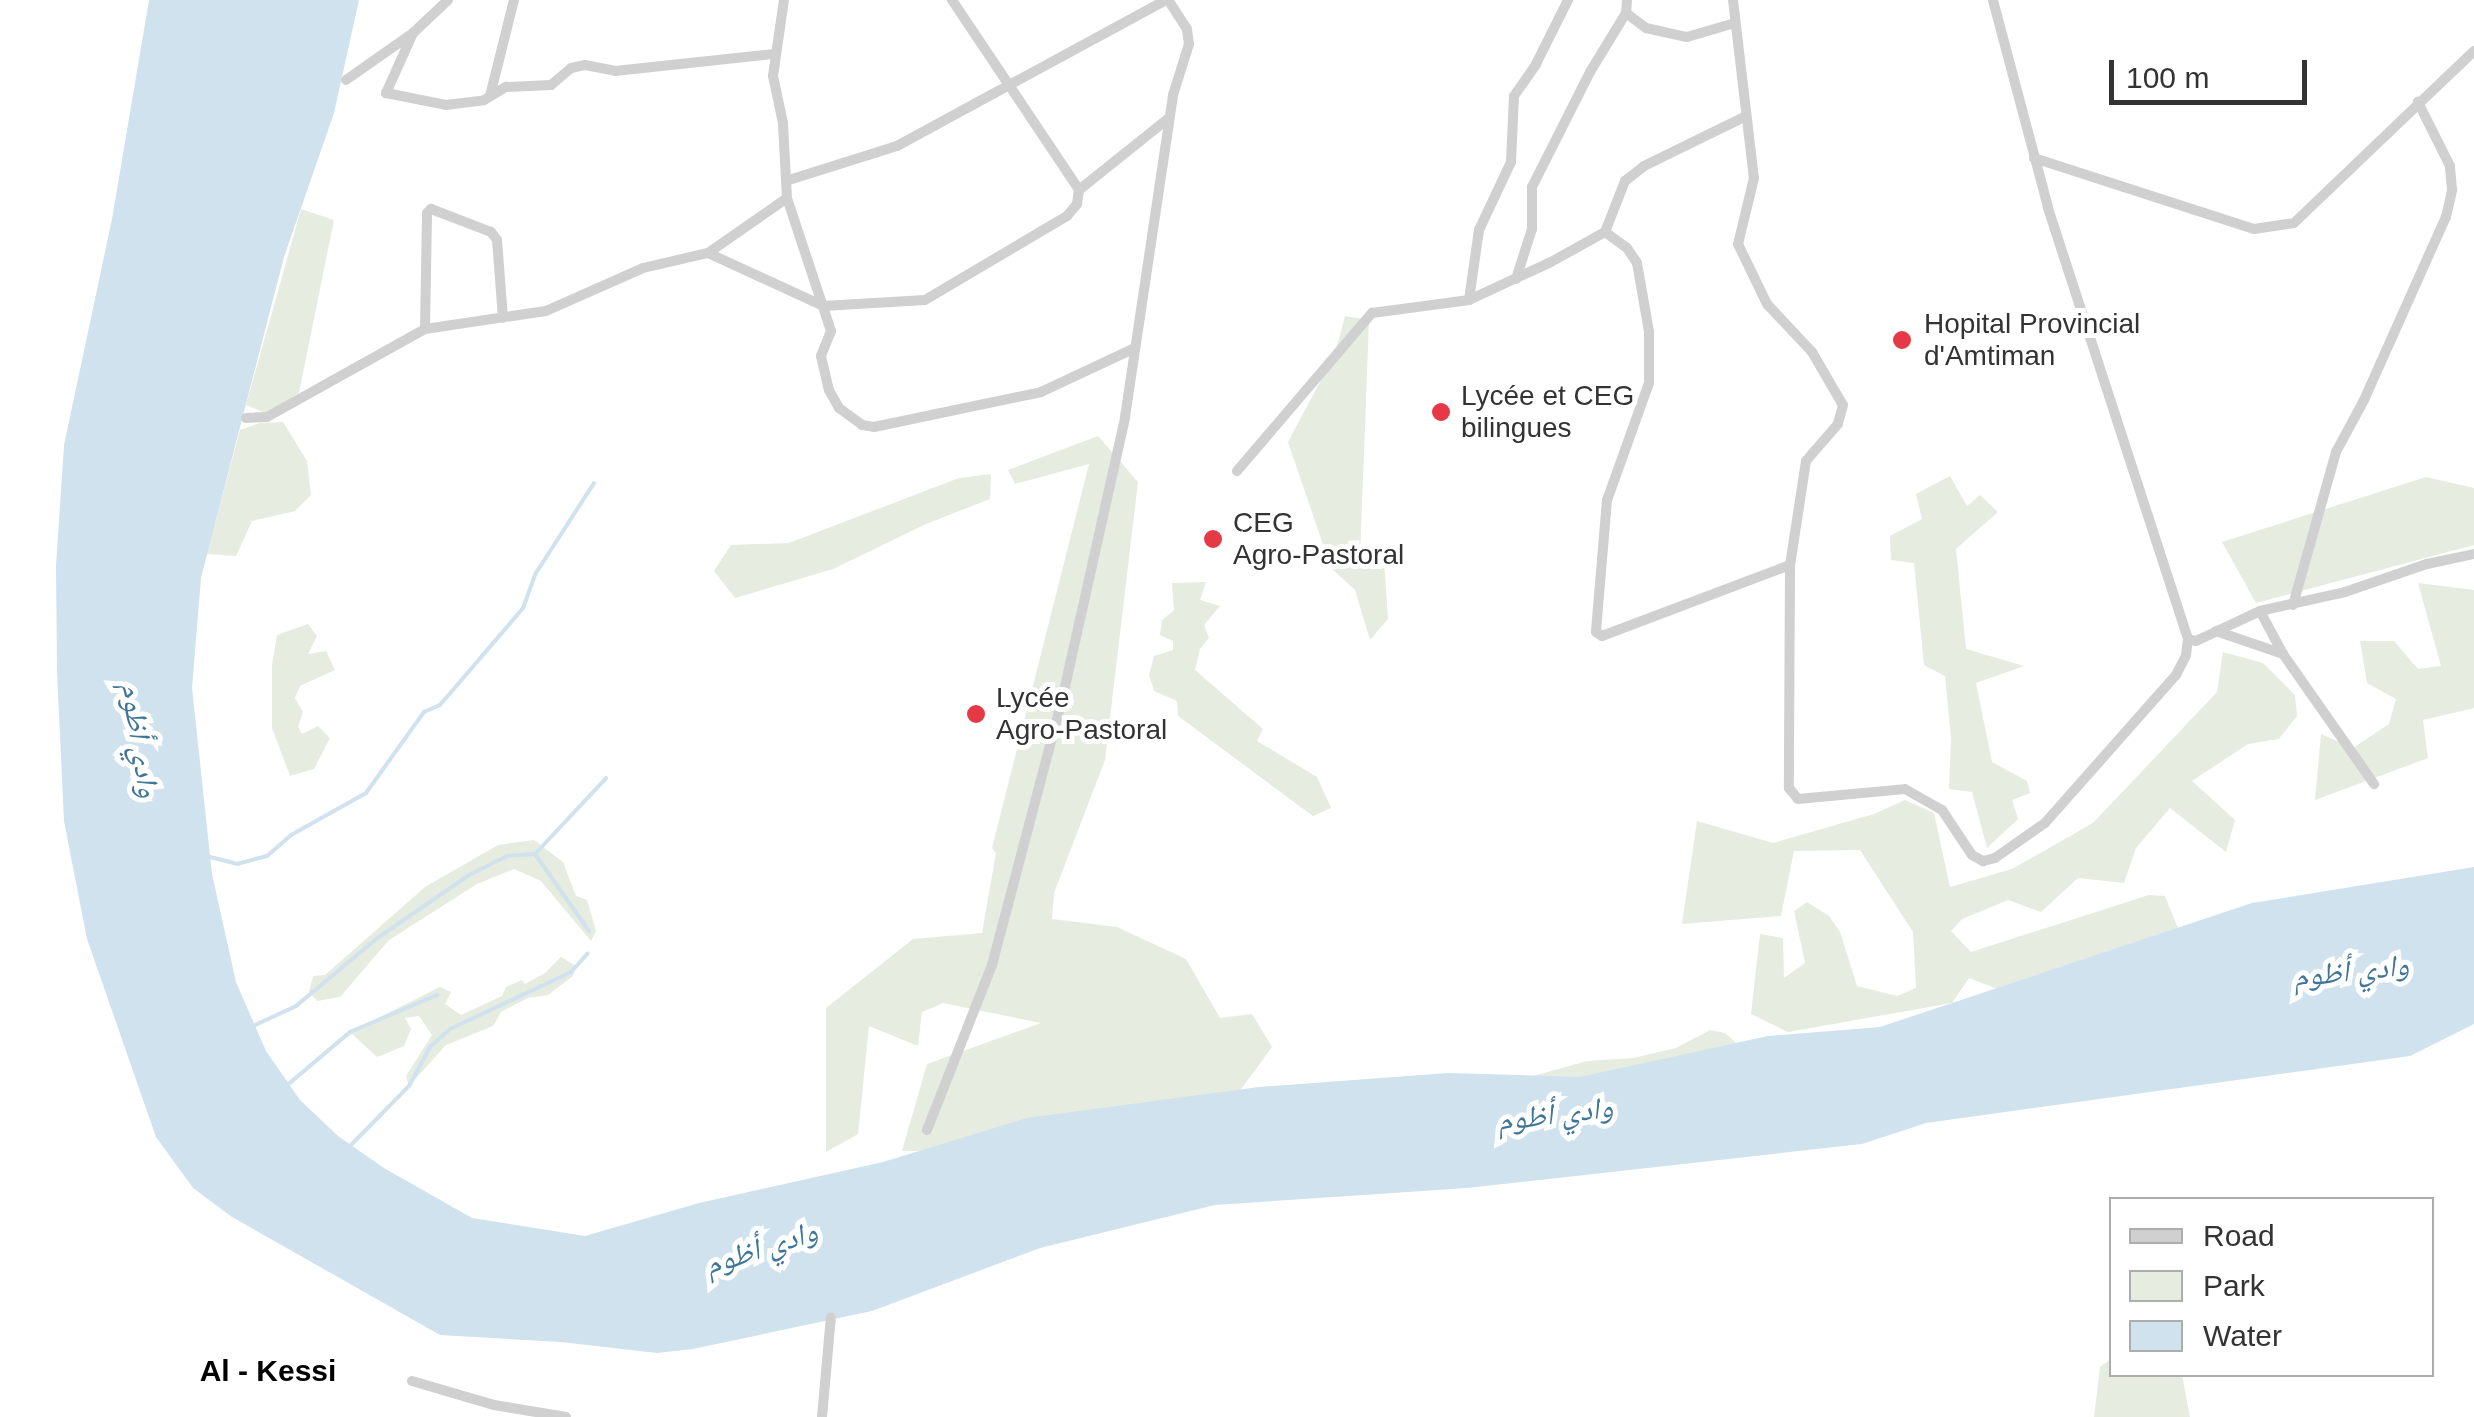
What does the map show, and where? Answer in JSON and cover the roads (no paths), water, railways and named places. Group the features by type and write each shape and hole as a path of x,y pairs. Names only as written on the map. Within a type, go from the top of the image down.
{"street":[{"path":"346,80 414,33 448,0"},
{"path":"490,98 514,0"},
{"path":"784,0 773,76 788,180 787,198 831,331 821,356 832,399 850,417 874,427 1041,392 1135,348"},
{"path":"708,252 823,306 925,300 1068,216 1077,204 1079,190 952,0"},
{"path":"788,180 897,146 1009,89 1167,0 1189,36 1170,117 1125,417 1062,700 992,965 927,1130"},
{"path":"1469,300 1479,230 1511,162 1514,96 1542,54 1568,0"},
{"path":"1516,280 1532,230 1532,187 1590,72 1626,14 1627,0"},
{"path":"1733,0 1754,178 1737,233 1745,266 1768,304 1812,352 1843,405 1838,424 1806,461 1790,565 1792,796 1798,799 1904,789 1942,810 1972,854 1983,861 1995,858 2045,823 2176,675 2188,639 2034,158 1993,0"},
{"path":"1626,14 1646,28 1687,37 1735,23"},
{"path":"414,33 386,93 446,104 490,98 506,88 551,85 571,68 585,65 615,71 775,54"},
{"path":"2034,158 2254,229 2275,228 2294,223 2314,207 2474,51"},
{"path":"2292,605 2336,452 2364,400 2446,216 2452,190 2450,166 2418,102"},
{"path":"1079,190 1170,117"},
{"path":"1237,470 1372,313 1469,300 1516,280 1604,232 1626,182 1644,166 1744,117"},
{"path":"246,418 267,416 424,329 546,311 643,268 708,252 787,198"},
{"path":"424,329 427,213 431,209 491,232 497,240 503,318"},
{"path":"1604,232 1627,248 1637,262 1649,332 1649,383 1608,500 1596,632 1602,636 1790,565"},
{"path":"2188,639 2196,641 2260,612 2474,554"},
{"path":"2260,612 2283,654 2374,784"},
{"path":"2216,630 2283,654"},
{"path":"822,1417 831,1317"},
{"path":"412,1381 494,1405 566,1417"}],"water":[{"name":"وادي أظوم","path":"149,0 359,0 334,113 284,257 201,578 192,688 212,874 236,982 266,1051 300,1100 338,1136 384,1168 472,1218 585,1236 699,1203 883,1162 1027,1118 1259,1087 1448,1073 1580,1077 1768,1036 1880,1027 2252,903 2474,867 2474,1024 2410,1056 1926,1123 1862,1144 1467,1188 1215,1205 1040,1248 872,1311 693,1349 657,1353 561,1342 440,1335 232,1217 193,1188 156,1137 87,939 64,821 56,566 64,445 112,219"}],"waterway":[{"path":"206,856 237,864 267,856 291,835 366,793 424,712 440,705 523,608 536,573 594,483"},
{"path":"253,1026 296,1006 376,939 469,875 507,856 535,854 606,778"},
{"path":"535,854 589,931"},
{"path":"350,1146 409,1086 430,1047 450,1029 571,972 588,953"},
{"path":"285,1087 350,1032 437,995"}],"place":[{"name":"Hopital Provincial d'Amtiman","path":"1902,340"},
{"name":"Lycée et CEG bilingues","path":"1441,412"},
{"name":"CEG Agro-Pastoral","path":"1213,539"},
{"name":"Lycée Agro-Pastoral","path":"976,714"}],"district":[{"name":"Al - Kessi","path":"268,1371"}]}
